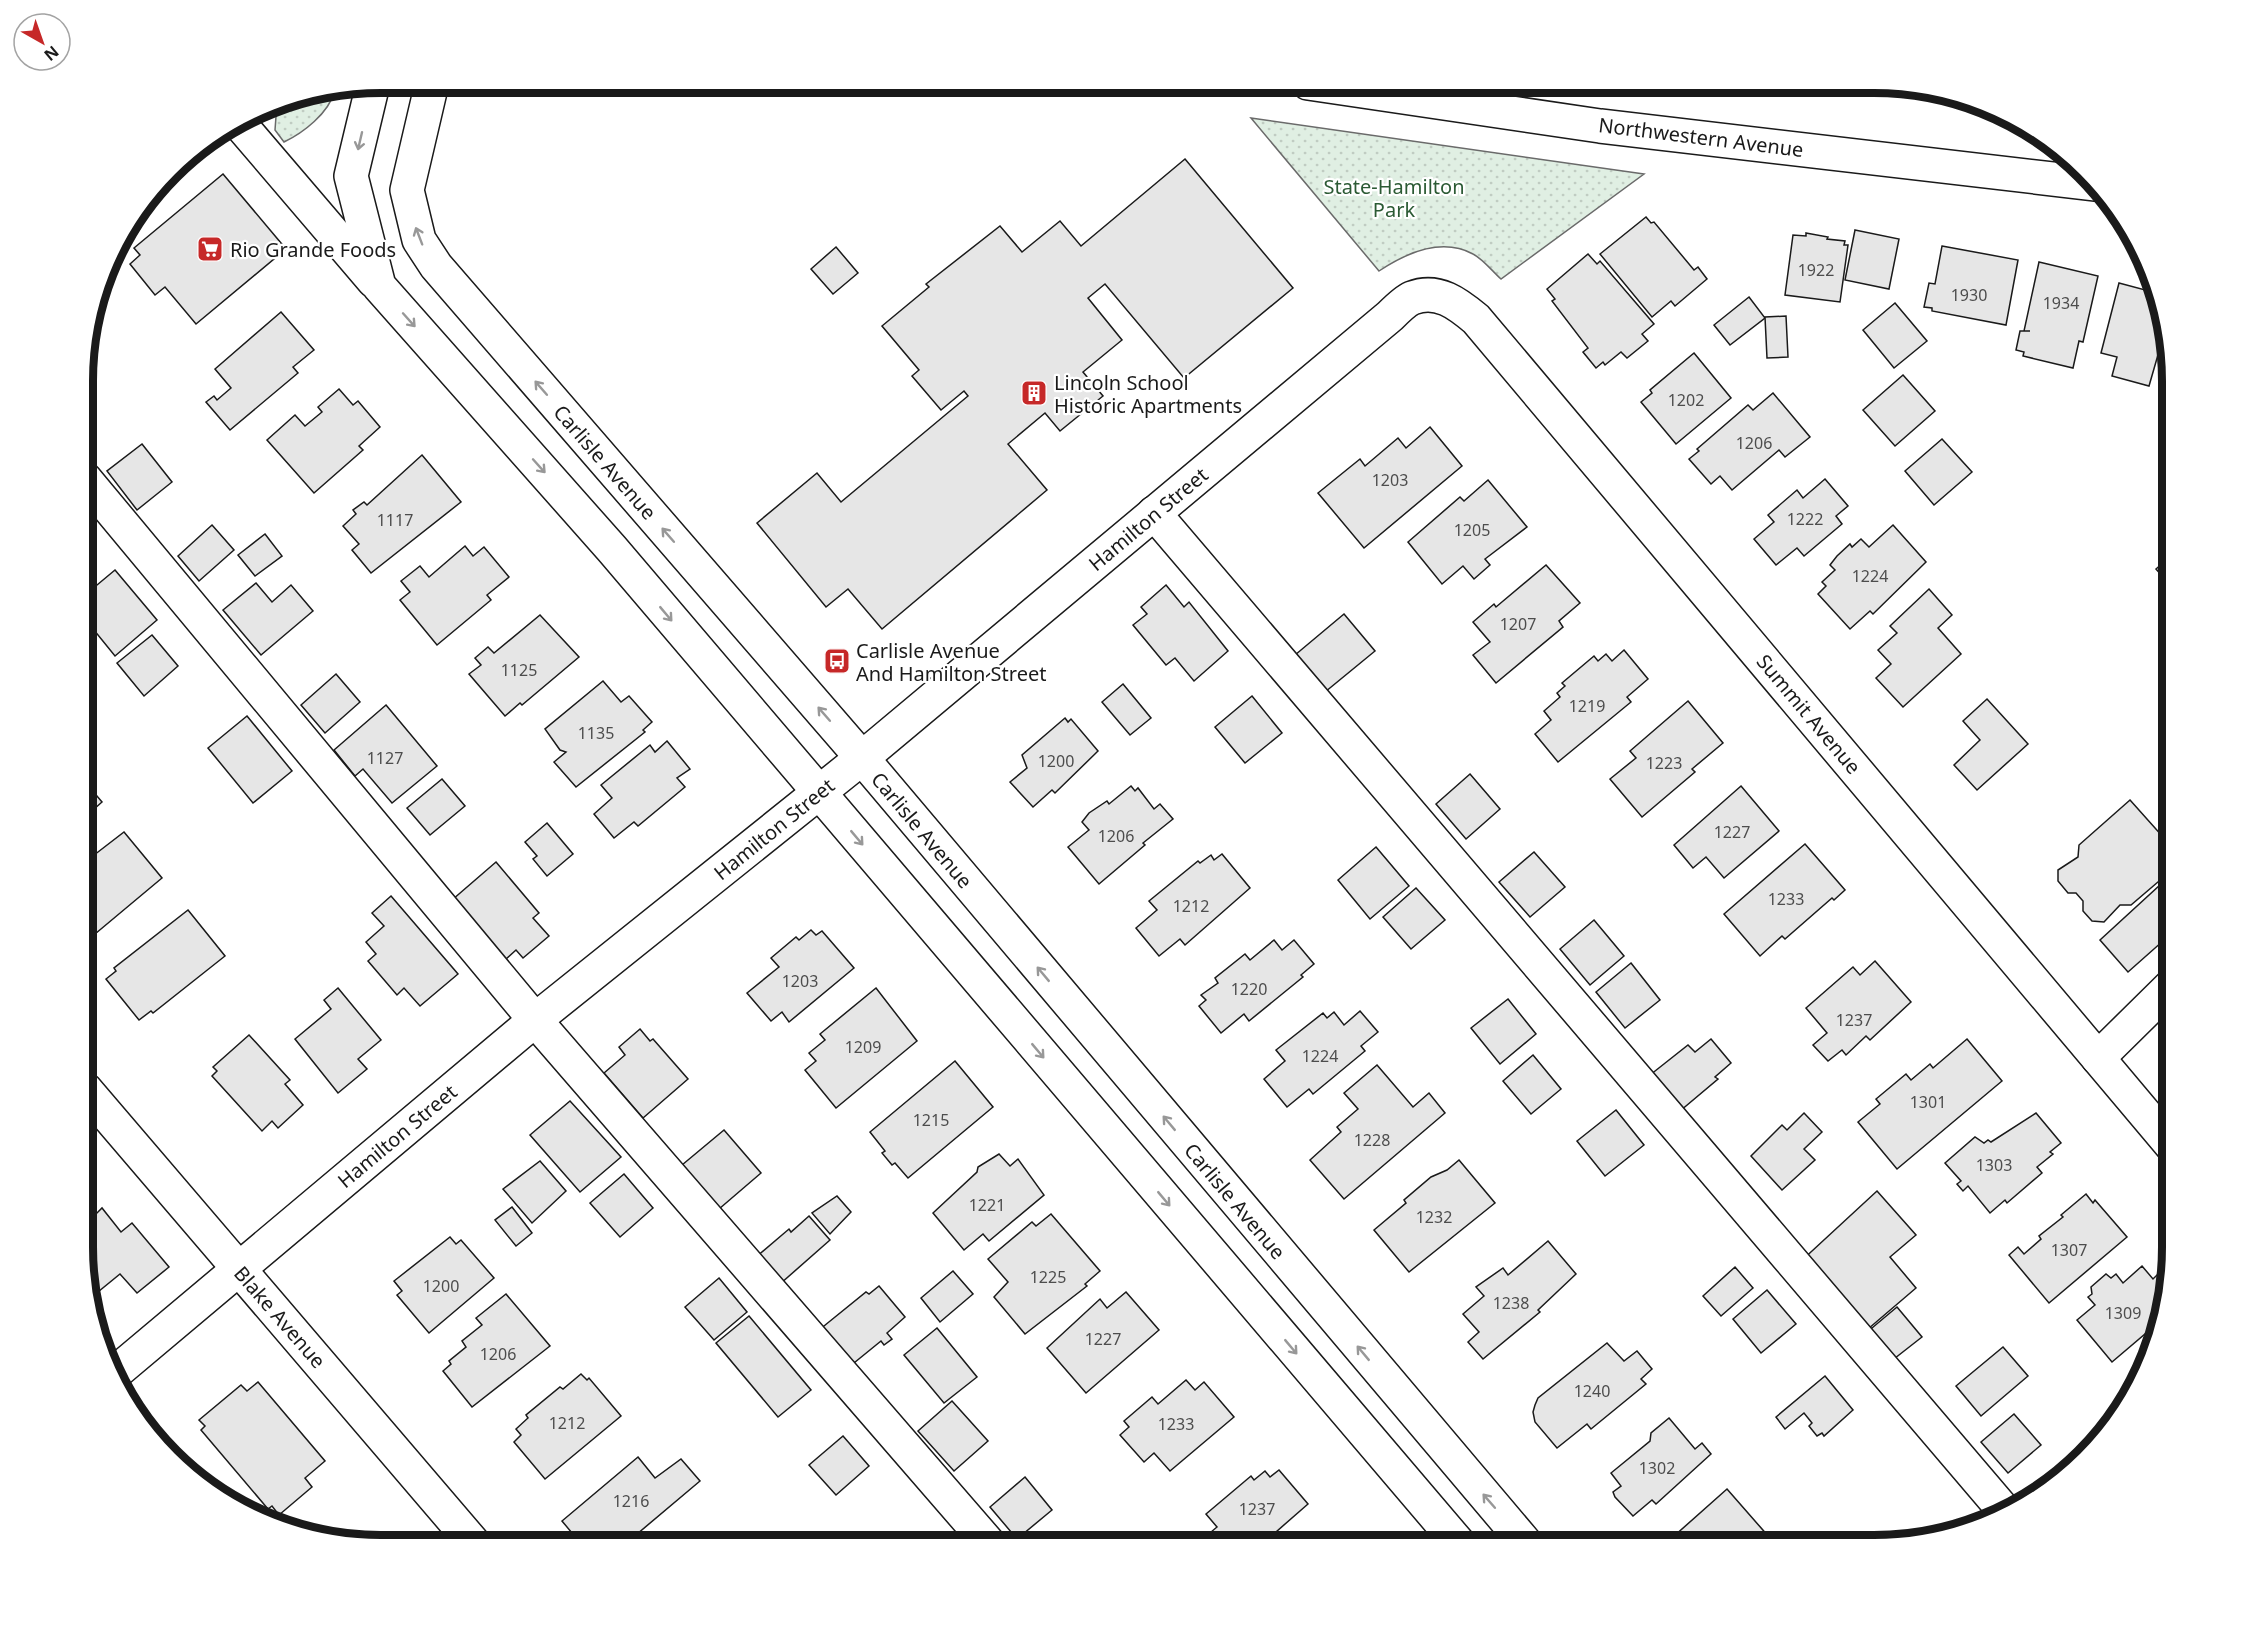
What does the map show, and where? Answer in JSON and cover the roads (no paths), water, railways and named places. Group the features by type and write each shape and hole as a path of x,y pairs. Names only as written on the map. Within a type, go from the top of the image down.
{"street":[{"name":"Carlisle Avenue","path":"429,93 407,190 419,240 436,266 862,759 1518,1535"},
{"name":"Northwestern Avenue","path":"1376,93 1600,126 2083,182"},
{"path":"371,94 351,176 379,286"},
{"path":"243,129 612,549 1452,1535"},
{"name":"Hamilton Street","path":"120,1368 535,1020 862,759 1412,298 1437,295"},
{"name":"Summit Avenue","path":"1437,295 1456,302 1476,319 2162,1134"},
{"path":"93,489 535,1020 981,1535"},
{"path":"1154,513 2000,1506"},
{"path":"2098,1058 2162,995"},
{"name":"Blake Avenue","path":"93,1098 466,1535"},
{"path":"1416,1493 1454,1461"}],"place":[{"name":"Rio Grande Foods","path":"210,249"},
{"name":"Lincoln School Historic Apartments","path":"1034,393"},
{"name":"Carlisle Avenue And Hamilton Street","path":"837,661"}],"park label":[{"name":"State-Hamilton Park","path":"1394,198"}]}
